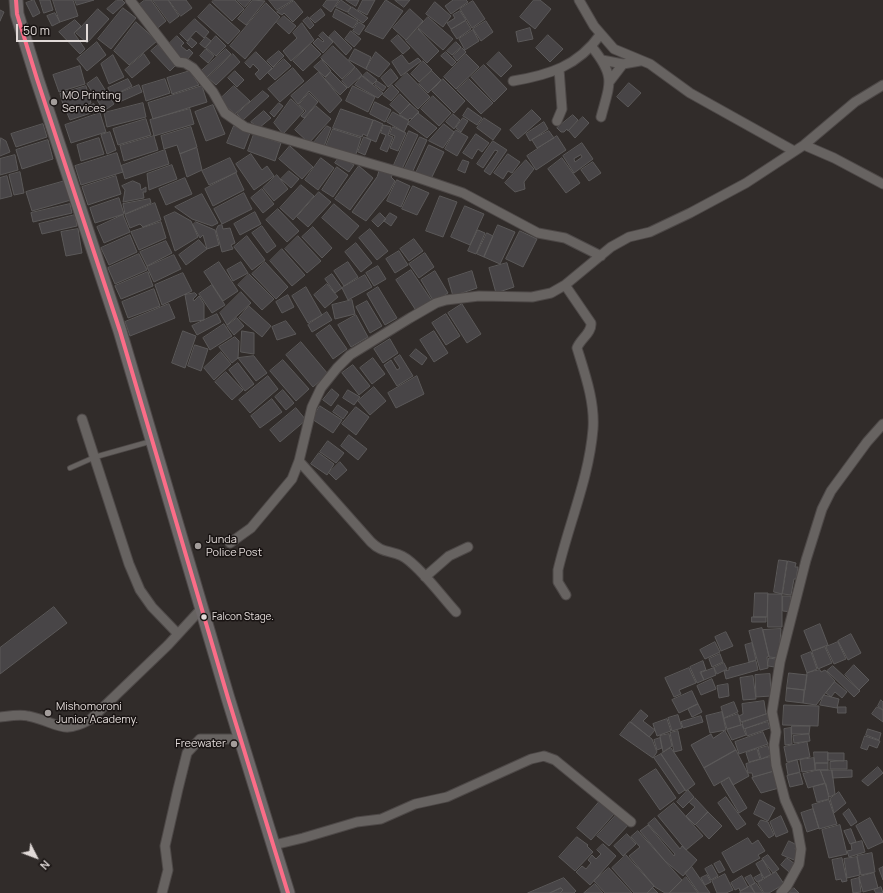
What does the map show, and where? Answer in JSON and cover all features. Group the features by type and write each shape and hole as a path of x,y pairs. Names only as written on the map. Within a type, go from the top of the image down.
{"main road":[{"path":"16,0 17,14 36,80 106,287 240,739 288,893"}],"street":[{"path":"130,0 178,62 185,63 193,68 213,92 225,114 245,127 413,176 463,193 538,233 565,238 601,256"},
{"path":"579,0 600,35 614,49 657,68 690,93 794,151"},
{"path":"513,81 547,75 559,69 592,47 600,35"},
{"path":"592,47 602,60 610,81"},
{"path":"602,60 624,64 641,61"},
{"path":"601,117 610,81 624,64"},
{"path":"557,121 562,109 559,69"},
{"path":"230,543 251,528 271,506 292,478 299,461 312,407 320,388 350,355 436,303 446,300 479,296 532,297 551,293 565,285 611,247 629,237 650,232 690,213 746,183 804,145 855,102 883,85"},
{"path":"804,145 834,158 883,184"},
{"path":"565,285 590,323 590,330 578,343 577,348 591,400 593,428 580,492 558,570 558,582 566,595"},
{"path":"82,420 129,564 140,590 152,607 178,634"},
{"path":"781,893 787,886 799,864 801,849 797,826 785,800 776,765 774,745 776,732 772,712 780,662 806,560 822,509 831,491 867,442 883,424"},
{"path":"299,461 362,534 384,552 402,556 425,576 456,612"},
{"path":"425,576 449,556 468,547"},
{"path":"0,717 27,715 66,728 77,726 91,719 178,634 202,608"},
{"path":"162,893 168,870 165,846 187,753 200,740 240,739"},
{"path":"274,845 357,822 385,817 415,804 448,797 521,763 544,756 555,760 631,822"}],"lane":[{"path":"70,468 95,457 152,441"}],"building":[{"path":"34,0 40,13 33,17 26,3"},
{"path":"40,0 50,0 53,10 44,13"},
{"path":"53,0 73,0 78,16 60,22"},
{"path":"75,0 94,0 77,5"},
{"path":"117,0 122,0 125,3 113,14 107,9"},
{"path":"145,0 151,0 166,21 154,31 136,7"},
{"path":"153,0 168,0 179,16 170,23"},
{"path":"169,0 186,0 192,8 181,16"},
{"path":"214,0 235,0 244,9 232,21 212,2"},
{"path":"237,0 251,0 245,7"},
{"path":"253,0 265,1 246,25 238,19"},
{"path":"269,0 293,0 277,10"},
{"path":"327,0 339,0 331,12 323,6"},
{"path":"341,0 351,7 347,12 336,7"},
{"path":"346,0 359,0 356,6"},
{"path":"363,0 375,0 367,15 358,10"},
{"path":"386,0 403,11 383,39 365,31"},
{"path":"395,0 410,0 404,7"},
{"path":"453,0 466,0 468,2 451,14 445,6"},
{"path":"534,0 540,0 551,9 535,29 520,17"},
{"path":"294,1 303,12 293,22 284,13 282,15 277,12"},
{"path":"473,1 485,19 472,28 460,9"},
{"path":"435,2 451,16 443,27 426,14"},
{"path":"266,3 280,17 245,59 230,46"},
{"path":"210,4 240,31 228,44 198,17"},
{"path":"352,7 368,18 363,23 348,13"},
{"path":"123,8 136,18 111,49 98,39"},
{"path":"98,9 109,19 87,43 76,33"},
{"path":"321,9 325,15 315,23 310,18"},
{"path":"336,9 358,21 353,28 333,17"},
{"path":"410,9 423,21 406,40 393,28"},
{"path":"0,10 4,12 0,21"},
{"path":"460,11 466,20 451,29 447,23 455,18 453,15"},
{"path":"55,13 60,22 52,26 47,16"},
{"path":"284,16 296,26 289,34 277,23"},
{"path":"308,17 314,25 310,29 303,21"},
{"path":"428,17 453,39 443,50 418,28"},
{"path":"195,19 209,32 204,38 196,31 187,41 180,34"},
{"path":"75,20 81,26 74,33 85,49 80,54 59,32"},
{"path":"466,21 471,29 457,39 451,30"},
{"path":"486,21 493,32 481,41 473,29"},
{"path":"136,22 157,41 129,65 114,51"},
{"path":"359,22 365,26 359,35 353,31"},
{"path":"302,23 314,40 291,61 283,51 297,38 293,33"},
{"path":"530,28 533,39 518,42 516,32"},
{"path":"418,29 439,51 427,63 406,41"},
{"path":"473,30 479,41 465,50 459,39"},
{"path":"335,31 352,48 346,55 329,37"},
{"path":"351,31 361,39 354,47 345,39"},
{"path":"323,32 333,42 323,53 313,43 318,38 323,42 324,41 319,36"},
{"path":"398,35 410,48 403,54 391,41"},
{"path":"548,35 563,49 550,62 536,48"},
{"path":"177,36 184,43 181,46 187,51 189,49 193,53 185,62 167,46"},
{"path":"216,36 226,46 216,56 206,48"},
{"path":"206,37 211,41 205,48 200,44"},
{"path":"191,38 197,43 192,48 187,43"},
{"path":"97,42 106,55 87,71 77,59"},
{"path":"456,42 461,47 452,55 447,51"},
{"path":"311,44 321,54 303,71 293,61"},
{"path":"158,45 176,65 170,71 151,51"},
{"path":"333,46 355,67 342,79 321,58"},
{"path":"462,48 466,52 457,61 453,56"},
{"path":"206,49 214,56 208,63 200,56"},
{"path":"226,49 231,54 207,77 199,73"},
{"path":"355,49 371,57 366,69 349,60"},
{"path":"279,51 284,56 273,67 267,61"},
{"path":"256,52 272,68 260,80 255,74 259,70 253,64 250,68 245,63"},
{"path":"376,52 390,64 379,77 366,69"},
{"path":"446,52 456,62 452,66 441,56"},
{"path":"499,52 512,66 501,77 487,64"},
{"path":"144,54 150,63 132,78 125,70"},
{"path":"233,54 240,62 216,85 208,78"},
{"path":"466,54 479,67 456,89 444,77"},
{"path":"113,55 124,77 109,84 101,64"},
{"path":"402,55 409,64 418,58 421,61 401,76 392,62"},
{"path":"284,59 291,66 275,80 268,73"},
{"path":"322,60 331,71 325,77 314,67"},
{"path":"423,61 432,70 419,82 411,74"},
{"path":"484,65 507,89 494,102 471,77"},
{"path":"80,66 85,84 59,92 53,75"},
{"path":"293,68 304,81 280,102 268,89"},
{"path":"356,68 362,75 348,88 342,81"},
{"path":"391,69 398,78 388,87 381,78"},
{"path":"190,71 199,85 172,94 167,78"},
{"path":"235,71 244,80 237,87 228,78"},
{"path":"432,71 441,80 428,93 419,84"},
{"path":"319,72 342,100 330,113 309,91 298,104 291,96"},
{"path":"331,72 347,88 340,95 325,79"},
{"path":"367,72 377,80 373,84 363,76"},
{"path":"407,73 430,97 418,109 395,85"},
{"path":"362,76 383,93 378,98 355,85"},
{"path":"97,77 114,104 104,111 87,84"},
{"path":"128,79 132,86 112,96 108,88"},
{"path":"165,79 170,93 146,101 142,86"},
{"path":"443,79 465,101 454,113 432,91"},
{"path":"469,79 493,103 481,114 457,90"},
{"path":"377,81 386,87 383,91 375,85"},
{"path":"629,83 641,93 628,107 617,97"},
{"path":"139,85 142,92 117,103 113,96"},
{"path":"392,85 399,92 391,101 383,95"},
{"path":"86,86 91,103 65,111 60,94"},
{"path":"202,86 207,102 153,119 148,103"},
{"path":"234,86 250,101 235,114 219,100"},
{"path":"353,86 375,97 368,112 346,101"},
{"path":"263,91 269,96 243,120 237,114"},
{"path":"309,93 318,102 304,118 301,116 306,111 299,105"},
{"path":"400,94 410,104 400,114 390,105"},
{"path":"433,96 451,113 439,126 421,109"},
{"path":"291,99 304,111 283,134 274,123"},
{"path":"375,102 391,110 385,122 370,114"},
{"path":"143,103 146,117 107,127 104,113"},
{"path":"279,103 283,106 274,117 270,113"},
{"path":"94,104 97,111 70,120 67,113"},
{"path":"410,104 419,112 412,119 410,118 408,120 400,115"},
{"path":"213,105 225,134 206,141 195,112"},
{"path":"316,106 331,119 309,143 295,130"},
{"path":"468,108 482,118 477,125 463,116"},
{"path":"190,109 194,124 154,136 150,120"},
{"path":"341,109 373,120 367,136 363,134 362,137 333,128"},
{"path":"532,110 541,119 518,139 510,130"},
{"path":"264,111 271,118 259,128 251,122"},
{"path":"393,112 409,121 404,132 387,122"},
{"path":"100,113 106,132 71,143 65,125"},
{"path":"418,113 437,128 427,138 408,124"},
{"path":"453,114 460,120 454,129 446,122"},
{"path":"573,115 578,120 568,131 567,129 564,132 561,132 557,128"},
{"path":"583,117 589,123 575,138 569,131"},
{"path":"463,118 468,121 461,132 456,128"},
{"path":"484,118 501,129 493,140 477,128"},
{"path":"146,119 151,135 118,145 113,129"},
{"path":"374,120 383,124 376,142 367,138"},
{"path":"544,122 548,129 530,141 526,134"},
{"path":"43,124 47,137 16,147 11,134"},
{"path":"444,124 454,132 443,148 429,141"},
{"path":"384,125 391,127 388,135 393,137 387,152 380,149 386,135 381,133"},
{"path":"234,126 250,133 244,149 227,143"},
{"path":"327,126 331,128 323,149 312,145"},
{"path":"191,127 197,147 180,154 177,145 164,149 161,136"},
{"path":"393,127 406,133 398,151 390,148 395,136 390,134"},
{"path":"333,129 361,138 355,157 325,149"},
{"path":"456,130 468,137 457,156 445,149"},
{"path":"409,131 418,135 402,169 394,165"},
{"path":"549,131 554,138 537,148 532,140"},
{"path":"110,132 116,150 107,154 101,135"},
{"path":"254,134 281,143 275,161 248,151"},
{"path":"476,134 489,143 482,152 478,149 472,159 463,153"},
{"path":"154,136 158,150 124,161 120,146"},
{"path":"557,136 566,150 536,170 527,156"},
{"path":"364,137 371,140 365,155 358,152"},
{"path":"420,137 427,140 412,173 404,170"},
{"path":"1,138 6,141 10,152 0,156"},
{"path":"99,138 104,154 81,161 77,145"},
{"path":"48,140 53,159 22,169 16,150"},
{"path":"493,141 507,150 490,175 484,171 498,151 495,150 483,168 477,164"},
{"path":"582,143 593,159 574,173 563,156","holes":["581,155 582,157 575,162 574,159"]},
{"path":"429,145 444,152 430,181 416,173"},
{"path":"290,146 313,167 302,179 279,159"},
{"path":"197,148 202,170 187,177 180,154"},
{"path":"165,150 169,164 125,179 121,166"},
{"path":"117,153 123,172 81,185 75,166"},
{"path":"251,154 262,170 267,166 274,176 254,190 236,164"},
{"path":"508,154 520,162 512,173 508,171 503,179 494,173"},
{"path":"15,155 18,170 0,175 0,159"},
{"path":"340,156 354,165 349,172 335,163"},
{"path":"230,158 237,172 209,185 202,171"},
{"path":"321,158 334,168 318,190 305,180"},
{"path":"562,158 580,183 566,193 548,169"},
{"path":"463,160 469,162 465,173 458,170"},
{"path":"526,160 534,169 524,182 525,189 515,192 505,183"},
{"path":"593,162 601,173 589,181 581,170"},
{"path":"172,165 177,179 149,190 147,174"},
{"path":"359,166 373,178 350,210 335,199"},
{"path":"337,167 348,175 333,197 322,190"},
{"path":"380,169 393,174 391,177 395,181 388,194 366,221 352,212 377,177"},
{"path":"289,171 299,179 291,188 281,179"},
{"path":"20,172 24,193 14,195 9,175"},
{"path":"236,173 244,190 213,206 205,189"},
{"path":"277,175 288,189 274,201 263,188"},
{"path":"7,176 12,196 0,199 0,178"},
{"path":"116,176 121,194 88,205 82,187"},
{"path":"185,178 192,194 166,205 159,189"},
{"path":"397,180 410,186 401,207 387,201"},
{"path":"65,181 71,200 32,211 26,192"},
{"path":"133,181 140,184 141,190 146,187 146,192 143,192 144,198 123,202 125,190 122,186"},
{"path":"301,185 314,196 293,220 280,208"},
{"path":"413,186 429,193 417,215 402,209"},
{"path":"262,189 274,204 263,213 251,198"},
{"path":"319,192 331,202 308,227 297,217"},
{"path":"244,193 252,209 222,224 214,209"},
{"path":"202,194 218,223 212,226 192,219 175,207"},
{"path":"440,196 457,202 443,237 426,231"},
{"path":"119,198 124,214 95,223 90,208"},
{"path":"150,199 151,203 125,214 123,204"},
{"path":"155,203 161,220 143,227 140,224 130,228 125,215"},
{"path":"70,204 72,213 33,222 31,213"},
{"path":"334,204 359,226 347,240 322,218"},
{"path":"465,206 484,214 470,245 451,237"},
{"path":"278,209 299,231 287,242 266,220"},
{"path":"175,212 191,221 198,237 175,251 164,217"},
{"path":"255,212 261,224 240,235 234,224"},
{"path":"380,213 386,219 378,227 372,221"},
{"path":"390,213 397,217 391,226 384,221"},
{"path":"75,215 77,226 42,234 39,224"},
{"path":"123,215 130,232 104,243 97,227"},
{"path":"161,222 166,238 139,250 131,232"},
{"path":"196,222 215,230 219,245 207,249 203,235 200,238 193,225"},
{"path":"222,225 223,229 230,228 235,243 231,245 233,249 222,252 216,230 218,226"},
{"path":"498,225 515,232 500,264 484,257"},
{"path":"262,226 276,246 267,253 252,233"},
{"path":"313,227 332,248 322,258 302,237"},
{"path":"78,229 82,253 66,256 61,232"},
{"path":"370,229 388,251 377,260 359,238"},
{"path":"478,230 485,233 476,254 468,251"},
{"path":"520,231 537,239 523,267 506,259"},
{"path":"487,233 493,236 484,257 477,254"},
{"path":"130,235 137,252 109,265 101,248"},
{"path":"247,236 265,260 252,270 234,247"},
{"path":"298,236 321,261 307,273 285,249"},
{"path":"414,239 423,251 409,261 400,249"},
{"path":"199,240 207,249 186,265 179,255"},
{"path":"166,241 172,253 147,266 140,252"},
{"path":"356,243 372,263 361,272 345,252"},
{"path":"282,249 305,275 292,286 270,261"},
{"path":"399,251 408,265 395,273 386,259"},
{"path":"425,253 434,267 419,278 409,264"},
{"path":"139,254 147,270 115,284 108,268"},
{"path":"174,255 181,269 154,282 147,267"},
{"path":"219,262 238,291 223,301 204,272"},
{"path":"241,262 248,273 233,281 227,270"},
{"path":"265,262 288,287 276,299 252,274"},
{"path":"348,262 358,277 344,286 334,271"},
{"path":"507,263 514,287 496,293 489,268"},
{"path":"378,266 386,279 374,286 366,273"},
{"path":"411,270 432,301 417,312 396,280"},
{"path":"435,271 448,293 434,302 421,280"},
{"path":"472,271 477,288 453,296 448,279"},
{"path":"148,272 153,286 121,299 115,286"},
{"path":"183,273 192,291 162,305 155,285"},
{"path":"249,274 274,299 262,310 238,285"},
{"path":"332,274 342,288 335,293 325,279"},
{"path":"365,275 372,287 348,300 342,288"},
{"path":"327,284 338,297 325,308 314,295"},
{"path":"212,285 225,305 212,313 199,294"},
{"path":"306,287 322,315 308,323 292,296"},
{"path":"378,287 397,318 385,325 367,294"},
{"path":"154,289 160,306 128,318 122,302"},
{"path":"241,292 251,303 227,325 220,313"},
{"path":"195,293 197,295 193,299 194,301 199,296 204,304 204,320 190,322 185,295"},
{"path":"288,295 294,307 282,313 276,302"},
{"path":"352,300 355,314 335,319 332,305"},
{"path":"367,301 382,326 370,333 356,307"},
{"path":"169,304 175,318 130,336 125,322"},
{"path":"462,304 481,334 467,343 448,313"},
{"path":"249,306 271,326 262,337 239,318"},
{"path":"327,312 332,320 312,332 308,325"},
{"path":"217,314 221,322 197,335 192,326"},
{"path":"446,314 460,336 446,345 432,323"},
{"path":"356,315 368,337 351,347 338,325"},
{"path":"237,318 244,326 234,335 227,326"},
{"path":"286,321 296,334 277,340 272,327"},
{"path":"224,324 232,336 210,350 203,338"},
{"path":"330,325 347,349 333,359 316,335"},
{"path":"183,331 196,336 185,368 172,363"},
{"path":"242,331 254,333 254,354 241,352"},
{"path":"434,331 448,353 434,362 420,340"},
{"path":"235,337 239,341 238,358 232,363 219,347"},
{"path":"390,339 398,353 383,363 374,349"},
{"path":"301,342 328,374 313,387 286,355"},
{"path":"195,345 208,349 201,371 188,366"},
{"path":"416,349 427,358 422,365 410,356"},
{"path":"221,352 231,364 214,380 204,368"},
{"path":"400,355 413,376 397,386 384,365 391,360 397,370 400,368 394,359"},
{"path":"254,356 267,373 256,381 238,358"},
{"path":"373,358 385,374 372,384 360,368"},
{"path":"283,360 309,389 296,401 270,371"},
{"path":"238,363 254,384 245,391 229,370"},
{"path":"353,365 370,386 359,395 342,373"},
{"path":"226,372 243,390 232,400 215,382"},
{"path":"268,376 278,389 250,413 239,400"},
{"path":"417,376 424,394 396,408 388,393"},
{"path":"374,387 386,401 370,415 358,401"},
{"path":"332,389 339,395 331,406 323,400"},
{"path":"283,390 294,403 286,410 275,397"},
{"path":"348,390 360,397 354,405 343,398"},
{"path":"272,399 282,412 260,428 251,416"},
{"path":"338,405 348,412 343,419 333,412"},
{"path":"320,406 342,420 333,433 312,419"},
{"path":"356,407 369,417 356,435 342,424"},
{"path":"296,408 306,420 280,442 270,430"},
{"path":"349,435 367,449 358,460 341,446"},
{"path":"328,441 344,453 336,463 320,452"},
{"path":"319,453 334,464 327,475 311,464"},
{"path":"340,462 347,470 336,480 329,473"},
{"path":"779,560 787,561 782,594 774,592"},
{"path":"788,561 796,563 795,567 798,567 791,595 783,594"},
{"path":"755,593 768,593 767,617 754,617"},
{"path":"768,594 782,594 782,627 768,627"},
{"path":"783,596 791,596 791,612 783,611"},
{"path":"54,607 67,623 0,674 0,648"},
{"path":"752,617 766,617 766,622 752,622"},
{"path":"820,624 828,645 812,651 804,631"},
{"path":"762,628 769,656 767,657 768,668 760,670 749,631"},
{"path":"781,629 779,658 769,657 763,630"},
{"path":"726,632 733,646 721,651 715,637"},
{"path":"851,634 861,653 848,660 838,641"},
{"path":"715,642 720,652 705,659 700,650"},
{"path":"838,642 846,659 834,664 826,647"},
{"path":"752,643 756,660 749,662 745,645"},
{"path":"825,647 832,663 818,669 812,652"},
{"path":"811,652 817,669 807,673 801,656"},
{"path":"720,654 723,662 712,667 709,659"},
{"path":"769,658 776,659 775,667 768,666"},
{"path":"703,661 706,670 700,672 704,680 697,683 690,667"},
{"path":"756,661 758,670 726,679 724,671 729,670 729,668"},
{"path":"724,663 727,669 717,674 714,668"},
{"path":"854,665 869,680 859,690 845,675"},
{"path":"833,666 860,691 854,697 827,671"},
{"path":"689,668 696,683 679,690 681,694 674,697 665,678"},
{"path":"714,668 716,675 704,680 701,673"},
{"path":"820,670 821,672 825,670 835,681 816,705 803,703 807,673"},
{"path":"789,673 807,675 805,690 787,688"},
{"path":"770,674 771,696 756,697 755,675"},
{"path":"753,676 756,699 743,700 740,678"},
{"path":"712,679 716,689 701,695 697,686"},
{"path":"835,682 847,692 842,698 835,692 831,697 826,693"},
{"path":"728,684 729,696 719,698 717,686"},
{"path":"787,688 804,690 803,703 786,701"},
{"path":"692,691 698,704 679,713 672,700"},
{"path":"824,695 839,699 837,708 820,705"},
{"path":"881,700 883,702 883,710 878,706"},
{"path":"764,701 766,714 741,722 739,716 743,714 742,704"},
{"path":"734,702 738,712 724,718 721,707"},
{"path":"698,704 702,712 692,717 688,709"},
{"path":"784,705 819,706 818,726 783,725"},
{"path":"838,707 846,707 846,713 838,713"},
{"path":"877,707 883,710 883,722 872,714"},
{"path":"641,710 648,716 643,721 655,730 649,737 631,722"},
{"path":"722,712 726,730 710,733 706,716"},
{"path":"738,714 741,725 727,729 724,719"},
{"path":"767,714 769,720 744,729 742,723"},
{"path":"678,715 682,728 672,731 668,718"},
{"path":"701,716 703,722 683,728 681,722"},
{"path":"667,719 671,731 657,736 653,724"},
{"path":"630,722 652,739 657,752 653,758 620,735"},
{"path":"768,722 770,728 747,736 745,729"},
{"path":"742,725 746,735 732,740 727,730"},
{"path":"792,726 810,726 809,734 792,734"},
{"path":"791,728 792,744 785,745 784,729"},
{"path":"868,729 881,733 879,740 866,735"},
{"path":"678,731 682,750 674,752 670,733"},
{"path":"725,731 736,750 704,768 691,745 711,734 713,738"},
{"path":"763,732 768,744 739,754 735,742"},
{"path":"669,734 672,746 663,752 660,736"},
{"path":"809,734 810,741 794,743 793,736"},
{"path":"865,736 880,741 877,748 869,745 867,750 861,748"},
{"path":"660,738 662,748 657,750 654,740"},
{"path":"807,742 810,757 787,762 784,747"},
{"path":"768,746 771,755 761,759 758,749"},
{"path":"671,748 695,784 686,791 661,754"},
{"path":"757,749 760,759 749,762 746,753"},
{"path":"736,750 749,776 733,785 729,777 714,786 704,768"},
{"path":"814,752 828,752 828,763 815,763"},
{"path":"828,753 844,753 844,761 828,760"},
{"path":"661,754 685,790 679,794 654,758"},
{"path":"770,757 774,771 753,777 752,773 748,773 746,764"},
{"path":"814,758 815,770 802,772 800,760"},
{"path":"797,760 800,772 788,775 786,764"},
{"path":"847,761 847,769 830,769 830,762"},
{"path":"816,763 828,763 828,770 816,770"},
{"path":"878,767 883,773 868,786 862,781"},
{"path":"656,769 676,798 660,810 639,780"},
{"path":"820,770 825,783 808,788 803,774"},
{"path":"821,770 832,770 835,794 830,797"},
{"path":"832,770 852,770 852,777 833,778"},
{"path":"776,771 779,788 761,793 752,778"},
{"path":"800,773 803,784 790,787 787,776"},
{"path":"729,778 747,808 739,813 721,783"},
{"path":"826,784 829,799 817,802 813,787"},
{"path":"688,790 694,797 683,808 677,802"},
{"path":"839,792 846,803 834,813 830,799"},
{"path":"726,797 746,824 737,830 718,803"},
{"path":"695,798 708,812 695,825 686,816 695,807 690,803"},
{"path":"760,800 775,808 768,821 754,814"},
{"path":"829,800 837,824 819,829 812,805"},
{"path":"600,801 614,814 591,840 577,828"},
{"path":"674,803 703,836 686,850 658,816"},
{"path":"813,809 819,828 807,832 801,813"},
{"path":"849,809 857,822 851,826 843,814"},
{"path":"708,812 722,826 709,839 696,825"},
{"path":"617,814 629,824 609,846 597,836"},
{"path":"781,816 788,832 776,837 770,822"},
{"path":"655,818 680,849 682,846 697,860 683,876 665,861 640,831 648,825 674,856 675,854 648,824"},
{"path":"870,818 883,842 868,849 856,826"},
{"path":"761,820 768,822 774,835 769,838 758,825"},
{"path":"840,825 847,854 829,858 822,830"},
{"path":"851,829 856,842 850,844 844,831"},
{"path":"638,831 682,880 669,893 665,893 655,887 629,856 640,847 631,837"},
{"path":"627,834 636,844 623,856 614,846"},
{"path":"577,837 588,845 587,846 593,852 575,871 559,857"},
{"path":"748,838 752,844 758,840 765,851 758,855 760,858 733,873 722,853"},
{"path":"789,841 797,845 795,849 799,850 794,860 782,855"},
{"path":"862,841 865,852 849,857 847,851 852,850 851,844"},
{"path":"603,844 616,856 590,885 576,872 582,866 586,869 591,863 588,860 592,855 596,859 601,854 597,850"},
{"path":"872,853 875,872 861,875 857,856"},
{"path":"626,855 654,886 647,893 634,893 612,868"},
{"path":"768,855 779,869 773,873 762,859"},
{"path":"857,857 860,875 847,878 844,859"},
{"path":"787,858 795,864 789,872 781,865"},
{"path":"842,858 847,881 842,882 841,879 836,880 832,860"},
{"path":"763,860 771,874 764,878 756,864"},
{"path":"720,861 725,870 719,873 714,864"},
{"path":"712,865 718,876 711,880 705,869"},
{"path":"692,867 710,893 699,893 685,873"},
{"path":"883,867 883,880 879,869"},
{"path":"609,868 632,893 605,893 594,881"},
{"path":"776,872 784,884 769,893 764,893 758,883"},
{"path":"874,873 878,888 863,892 859,877"},
{"path":"725,874 733,890 726,893 717,893 712,881"},
{"path":"761,874 763,879 757,882 754,878"},
{"path":"707,875 711,882 705,885 701,878"},
{"path":"751,875 755,883 750,886 745,878"},
{"path":"742,876 748,887 740,891 739,888 735,890 731,883"},
{"path":"686,877 698,893 670,893"},
{"path":"564,878 576,891 574,893 560,893 563,890 561,888 550,893 528,893"},
{"path":"859,878 861,892 853,893 851,880"},
{"path":"756,883 763,893 755,893 751,886"},
{"path":"595,884 603,893 584,893"},
{"path":"750,886 755,893 740,893 740,892"},
{"path":"881,887 883,893 876,893 874,890"},
{"path":"561,888 563,890 560,893 550,893"},
{"path":"653,888 658,893 648,893"},
{"path":"794,888 799,893 789,893"}],"transit line":[{"path":"16,0 17,14 120,331 228,698 288,893"}],"place":[{"name":"MO Printing Services","path":"54,102"},
{"name":"Junda Police Post","path":"198,546"},
{"name":"Falcon Stage.","path":"204,617"},
{"name":"Mishomoroni Junior Academy.","path":"48,713"},
{"name":"Freewater","path":"234,744"}]}
